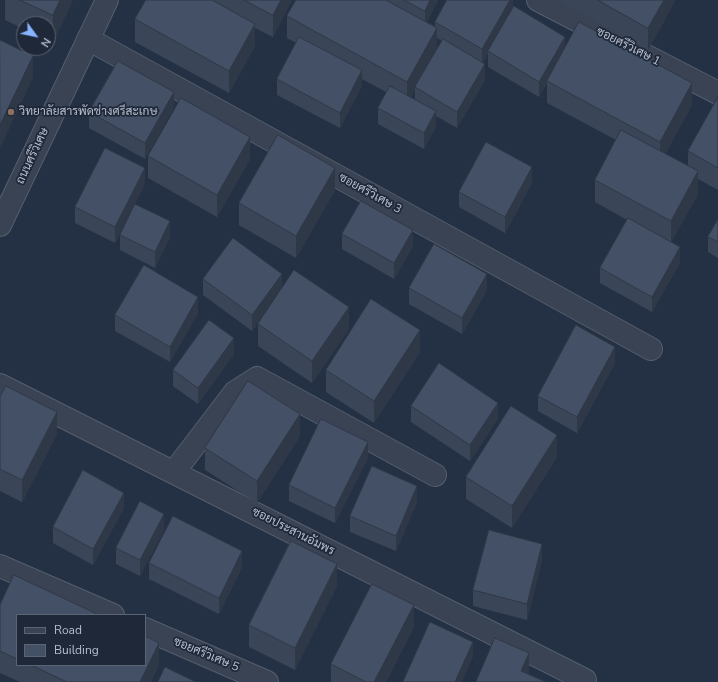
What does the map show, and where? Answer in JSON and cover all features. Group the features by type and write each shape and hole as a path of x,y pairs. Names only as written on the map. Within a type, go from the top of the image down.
{"street":[{"name":"ถนนศรีวิเศษ","path":"0,225 107,0"},
{"name":"ซอยศรีวิเศษ 1","path":"538,0 718,93"},
{"name":"ซอยศรีวิเศษ 3","path":"88,39 651,349"},
{"path":"174,472 235,392 257,378 435,475"},
{"name":"ซอยประสานอัมพร","path":"0,385 585,680"},
{"path":"0,566 111,614"},
{"name":"ซอยศรีวิเศษ 5","path":"146,629 267,682"}],"building":[{"path":"20,0 60,0 53,15"},
{"path":"146,0 212,0 255,24 229,71 135,19"},
{"path":"244,0 281,0 273,15"},
{"path":"296,0 386,0 437,28 407,82 287,16"},
{"path":"404,0 430,0 425,11"},
{"path":"447,0 510,0 482,49 435,22"},
{"path":"598,0 664,0 648,28"},
{"path":"514,6 565,37 539,82 488,51"},
{"path":"579,22 692,83 660,142 547,81"},
{"path":"299,37 362,70 340,113 277,79"},
{"path":"443,39 485,64 457,112 415,87"},
{"path":"0,40 16,48 16,56 33,56 0,125"},
{"path":"118,61 174,92 145,143 89,112"},
{"path":"390,86 436,111 424,133 378,108"},
{"path":"718,97 718,168 688,151"},
{"path":"181,98 250,137 217,195 148,156"},
{"path":"621,130 698,171 671,221 595,180"},
{"path":"278,135 335,168 296,236 239,203"},
{"path":"486,142 532,167 505,217 459,192"},
{"path":"105,148 145,168 115,227 75,207"},
{"path":"361,201 413,230 394,263 342,234"},
{"path":"135,204 170,221 155,252 120,235"},
{"path":"628,218 680,247 652,297 600,268"},
{"path":"718,219 718,242 708,237"},
{"path":"233,238 282,274 252,315 203,279"},
{"path":"434,244 487,274 462,318 409,288"},
{"path":"144,265 198,297 170,347 115,315"},
{"path":"294,270 349,307 312,361 258,324"},
{"path":"371,299 420,330 374,401 326,370"},
{"path":"209,320 234,338 198,388 173,370"},
{"path":"576,325 615,347 577,417 538,396"},
{"path":"439,363 498,403 470,445 411,406"},
{"path":"248,381 300,414 257,481 205,448"},
{"path":"6,386 57,412 22,480 0,469 0,397"},
{"path":"511,406 557,435 512,506 466,477"},
{"path":"321,419 368,442 335,508 289,485"},
{"path":"372,466 417,486 396,536 350,516"},
{"path":"83,470 124,493 93,549 53,527"},
{"path":"140,501 164,514 140,560 116,548"},
{"path":"173,516 242,551 219,598 149,563"},
{"path":"489,530 542,544 527,604 473,590"},
{"path":"291,541 337,564 295,648 249,625"},
{"path":"14,575 97,614 16,614 16,659 0,651 0,605"},
{"path":"372,584 414,605 374,682 366,682 331,664"},
{"path":"430,622 473,642 455,682 403,682"},
{"path":"146,636 159,643 140,682 67,682 33,666 146,666"},
{"path":"495,638 529,653 521,671 546,682 476,682"},
{"path":"165,667 196,682 158,682"}],"place":[{"name":"วิทยาลัยสารพัดช่างศรีสะเกษ","path":"11,112"}]}
